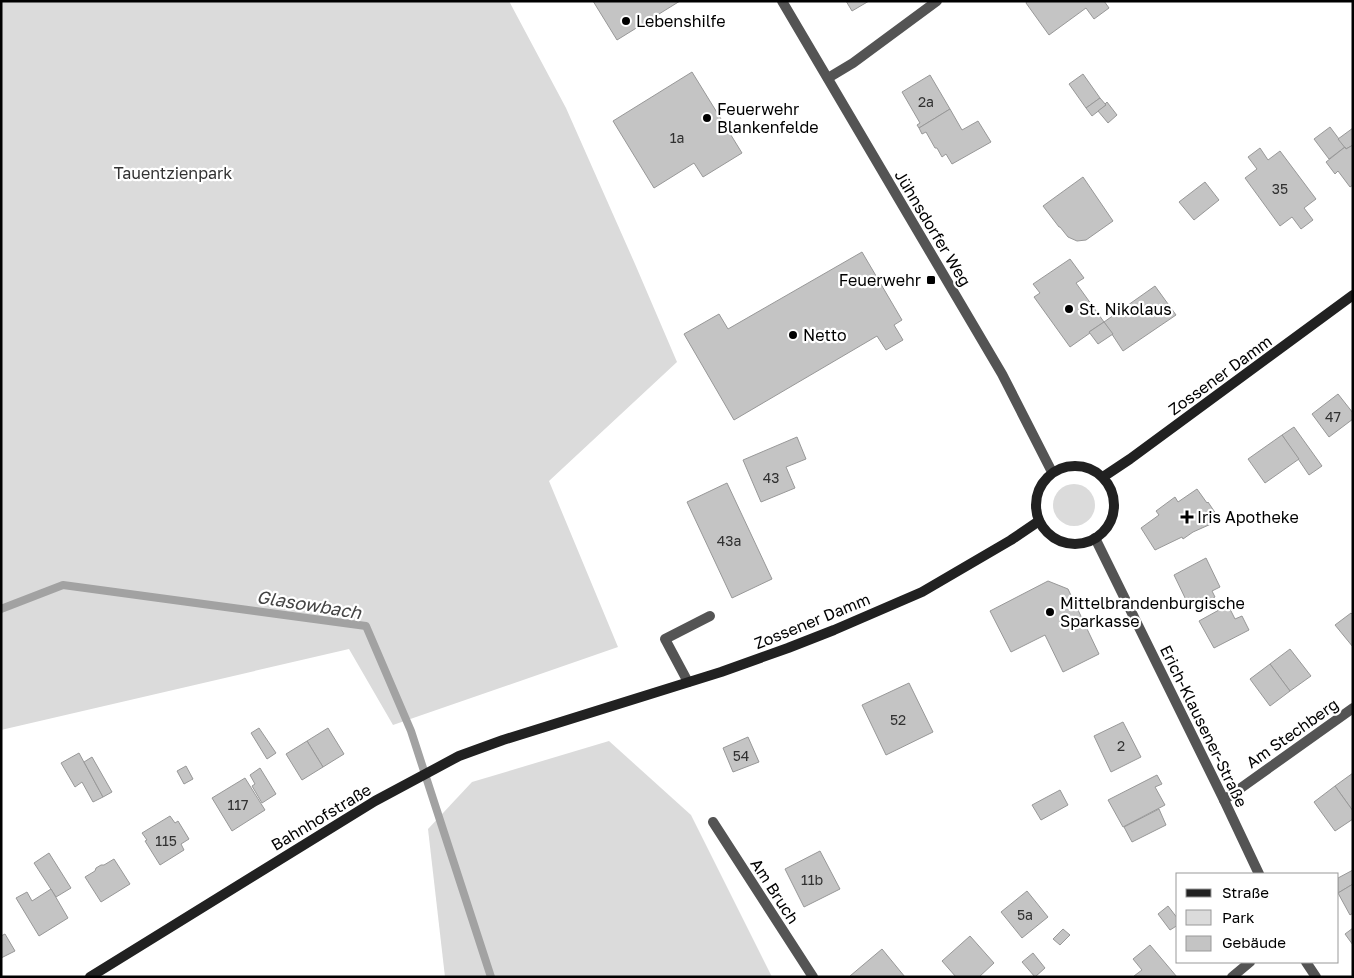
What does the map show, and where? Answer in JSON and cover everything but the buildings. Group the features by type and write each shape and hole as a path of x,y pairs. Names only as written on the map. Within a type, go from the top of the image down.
{"main road":[{"name":"Zossener Damm","path":"1103,477 1138,454 1353,296"},
{"path":"1073,465 1095,470 1103,477 1110,487 1114,498 1114,510 1104,531 1095,538 1082,543 1069,544 1056,540 1046,532 1039,521 1035,508 1037,494 1042,482 1052,472 1062,467 1073,465"},
{"name":"Zossener Damm","path":"582,716 788,648 834,630 922,592 1011,540 1039,521"},
{"name":"Bahnhofstraße","path":"90,977 415,778 459,756 503,740 582,716"}],"street":[{"name":"Jühnsdorfer Weg","path":"782,1 1002,374 1052,472"},
{"path":"828,78 853,63 937,1"},
{"name":"Erich-Klausener-Straße","path":"1095,538 1259,873"},
{"path":"688,682 665,639 710,616"},
{"name":"Am Stechberg","path":"1224,800 1353,708"},
{"name":"Am Bruch","path":"712,822 813,977"},
{"path":"1232,977 1249,963"},
{"path":"1307,963 1316,977"}],"green space":[{"name":"Tauentzienpark","path":"1,1 509,1 566,108 677,362 549,481 618,647 393,725 349,649 1,730"},
{"path":"1074,484 1089,490 1095,505 1089,520 1074,526 1059,520 1053,505 1059,490"},
{"path":"609,741 691,815 772,977 445,977 428,829 472,782"}],"waterway":[{"name":"Glasowbach","path":"1,609 63,585 366,626 411,731 491,977"}],"place":[{"name":"Lebenshilfe","path":"626,21"},
{"name":"Feuerwehr Blankenfelde","path":"707,118"},
{"name":"Feuerwehr","path":"931,280"},
{"name":"St. Nikolaus","path":"1069,309"},
{"name":"Netto","path":"793,335"},
{"name":"Iris Apotheke","path":"1187,517"},
{"name":"Mittelbrandenburgische Sparkasse","path":"1050,612"}]}
